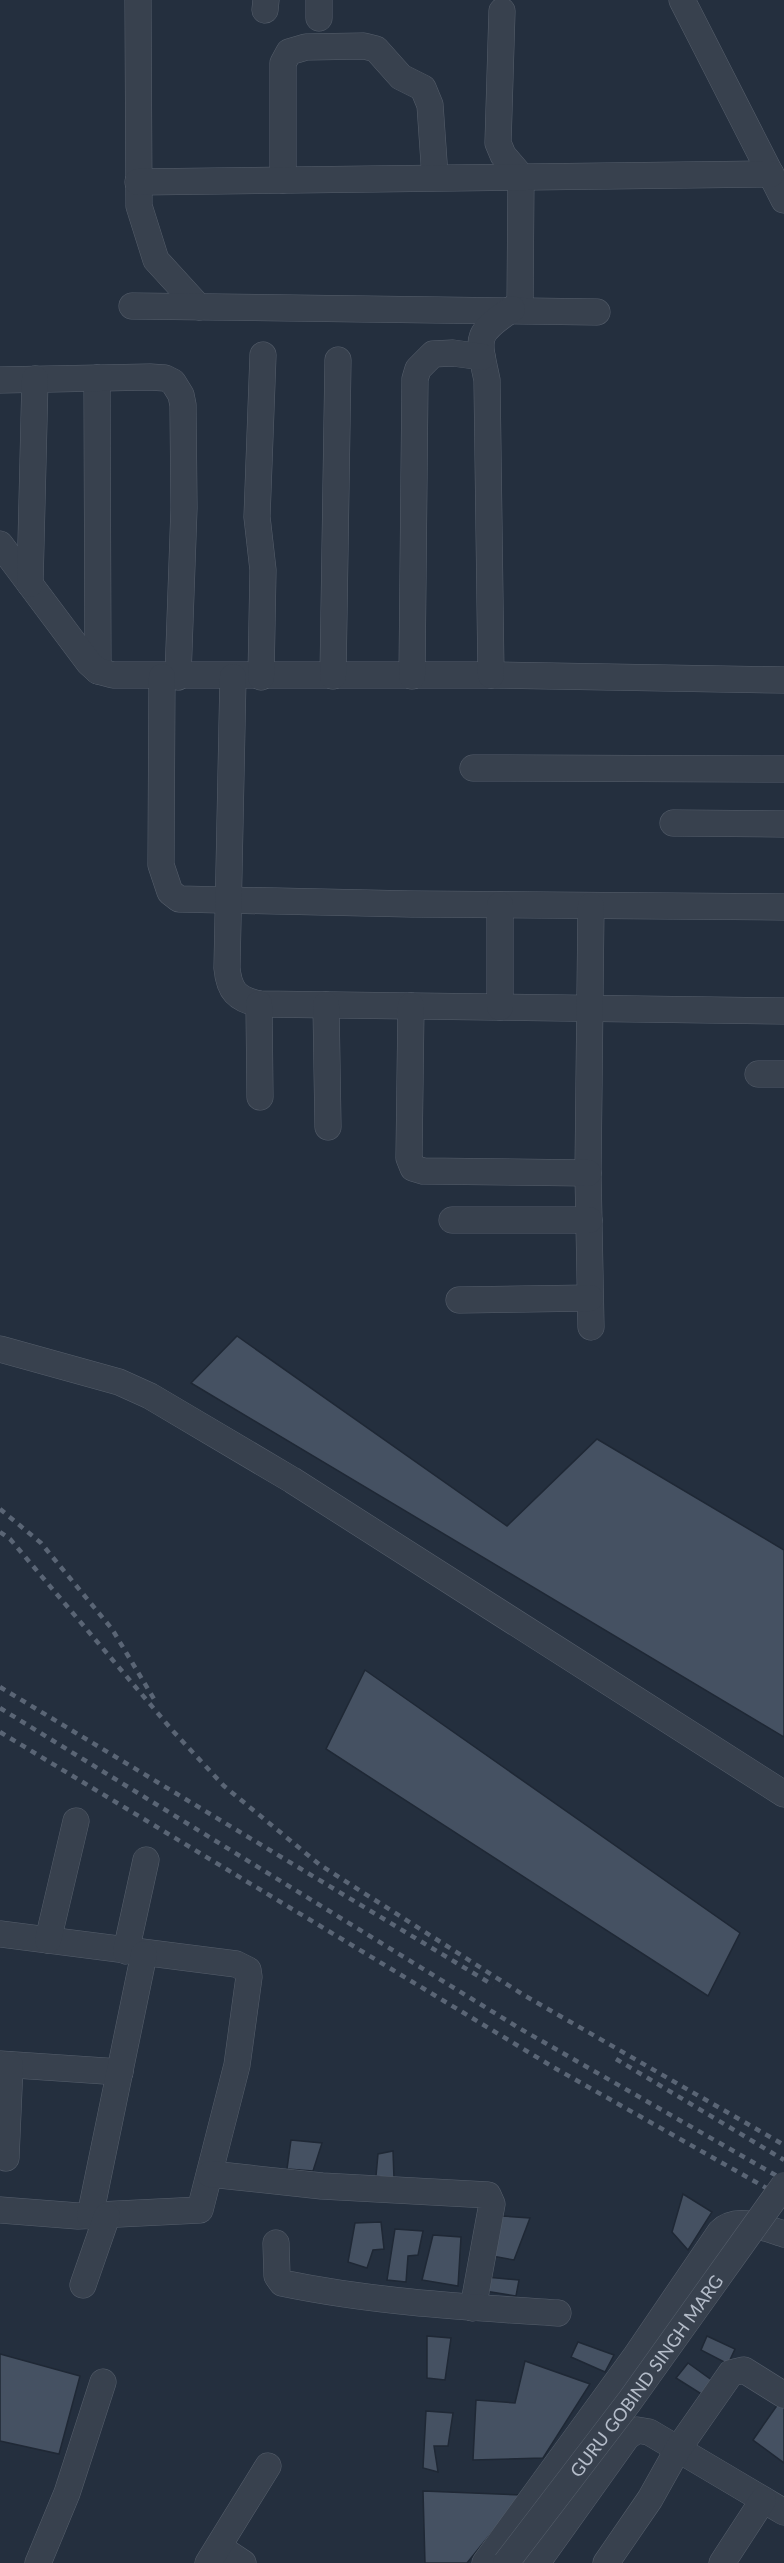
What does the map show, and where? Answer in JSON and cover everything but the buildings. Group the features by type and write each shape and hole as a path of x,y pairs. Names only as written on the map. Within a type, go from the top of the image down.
{"street":[{"path":"138,0 139,206 156,260 199,307"},
{"path":"682,0 784,200"},
{"path":"502,11 498,143 503,154 521,176 516,309"},
{"path":"283,180 283,63 289,52 306,47 364,46 376,49 401,77 423,88 430,105 435,177"},
{"path":"138,182 771,174"},
{"path":"132,306 516,309 597,312"},
{"path":"491,675 487,380 480,342 485,328 516,309"},
{"path":"412,676 415,379 418,369 433,354 453,353 482,357"},
{"path":"261,677 263,570 257,518 263,355"},
{"path":"333,676 338,360"},
{"path":"97,378 98,671"},
{"path":"0,380 165,378 172,382 181,395 184,508 170,677 163,877 170,892 179,899 784,907"},
{"path":"30,584 35,379"},
{"path":"0,544 98,671 129,677 491,675 784,680"},
{"path":"233,677 228,980 238,998 259,1004 784,1011"},
{"path":"473,768 784,770"},
{"path":"673,823 784,824"},
{"path":"500,905 500,1008"},
{"path":"591,906 588,1173 591,1327"},
{"path":"259,1004 260,1097"},
{"path":"326,1005 328,1127"},
{"path":"411,1006 409,1158 413,1168 423,1171 588,1173"},
{"path":"758,1074 784,1074"},
{"path":"452,1220 589,1220"},
{"path":"459,1300 590,1298"},
{"path":"0,1349 119,1382 150,1396 292,1480 784,1794"},
{"path":"48,1941 76,1821"},
{"path":"83,2285 99,2216 120,2072 146,1860"},
{"path":"0,1934 241,1965 249,1973 237,2065 202,2209 198,2212 99,2216 0,2210"},
{"path":"6,2158 5,2064 120,2072"},
{"path":"210,2174 344,2187 488,2195 492,2204 473,2308"},
{"name":"GURU GOBIND SINGH MARG","path":"506,2563 629,2402 784,2185"},
{"path":"485,2563 635,2356 720,2232 736,2222 784,2234"},
{"path":"276,2243 277,2276 282,2283 339,2294 473,2308 558,2313"},
{"path":"606,2563 641,2513 678,2449 735,2371 744,2370 784,2395"},
{"path":"38,2563 67,2493 104,2382"},
{"path":"537,2563 632,2433 643,2430 774,2506 722,2563"},
{"path":"243,2563 214,2555 268,2466"}],"railway":[{"path":"0,1509 41,1543 112,1629 154,1699"},
{"path":"0,1532 10,1539 172,1730 224,1786 320,1865 522,1994 784,2145"},
{"path":"0,1687 493,1985"},
{"path":"0,1708 519,2028 784,2180"},
{"path":"0,1732 553,2067 784,2198"},
{"path":"616,2059 784,2160"}]}
